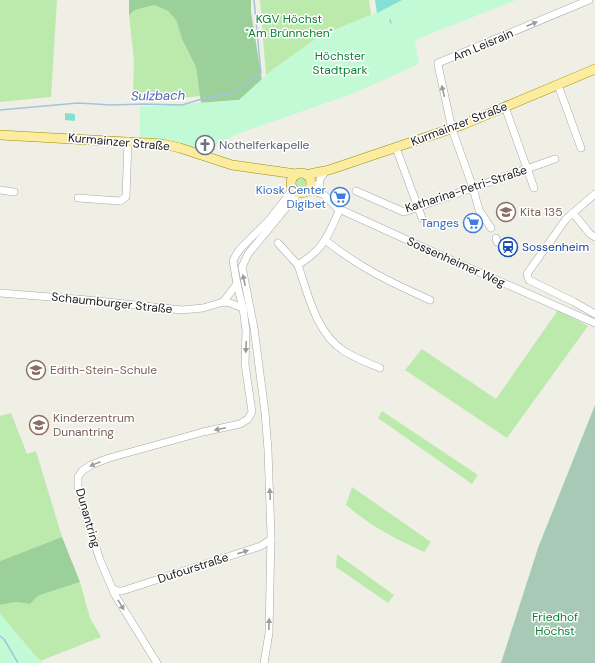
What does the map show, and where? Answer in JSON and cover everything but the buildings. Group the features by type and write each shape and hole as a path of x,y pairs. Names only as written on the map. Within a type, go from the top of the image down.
{"main road":[{"name":"Kurmainzer Straße","path":"0,135 128,141 171,145 232,165 282,173 297,186 300,173 310,179 318,171 324,172 452,129 595,69"},
{"path":"297,186 310,188 310,179"}],"street":[{"name":"Am Leisrain","path":"452,129 438,69 438,63 589,0"},
{"path":"558,85 580,148"},
{"path":"505,107 534,188"},
{"path":"452,129 473,188 479,210 491,228"},
{"path":"78,198 120,201 126,197 128,141"},
{"path":"396,148 422,218"},
{"name":"Katharina-Petri-Straße","path":"356,190 404,212 555,159"},
{"path":"264,663 269,632 271,539 268,450 265,412 254,328 242,272 243,263 248,254 256,246 288,196 297,186 321,192 320,179 324,172"},
{"name":"Sossenheimer Weg","path":"310,179 321,192 340,209 595,323"},
{"path":"0,190 14,192"},
{"path":"595,194 566,219 527,274 529,280 595,314"},
{"path":"298,265 315,253 325,240 340,209"},
{"path":"573,213 590,234 595,237"},
{"path":"265,412 252,412 245,364 246,331 243,308 233,261 239,250 246,242 267,227"},
{"path":"325,240 355,263 381,278 430,300"},
{"path":"246,242 256,246"},
{"path":"278,243 298,265 316,315 332,340 343,350 380,368"},
{"path":"239,250 248,254"},
{"path":"237,284 223,302 243,308"},
{"name":"Schaumburger Straße","path":"0,293 182,310 203,308 223,302"},
{"path":"550,303 557,294"},
{"path":"248,389 256,392 261,386"},
{"name":"Dunantring","path":"157,663 113,589 100,560 85,513 78,477 82,471 91,465 109,458 203,432 243,423 248,419 252,412"},
{"name":"Dufourstraße","path":"113,589 122,591 261,546 271,539"}],"green space":[{"path":"0,0 57,0 51,97 0,102"},
{"path":"129,0 251,0 251,12 262,80 239,100 201,103 196,67 182,39 176,20 168,11 154,5 135,10 129,15"},
{"name":"KGV Höchst \"Am Brünnchen\"","path":"260,0 369,0 371,15 320,36 266,75"},
{"name":"Höchster Stadtpark","path":"396,0 516,0 415,40 419,64 352,94 237,134 203,151 170,140 140,138 140,107 239,100 273,69 320,36 371,15"},
{"path":"154,5 168,11 176,20 182,39 196,67 201,96 144,102 133,96 134,61 129,15 135,10"},
{"path":"299,177 303,177 305,178 305,186 299,187 296,184 296,180"},
{"path":"558,310 588,326 507,438 405,370 422,349 496,399"},
{"name":"Friedhof Höchst","path":"595,405 595,663 501,663 538,548"},
{"path":"382,411 478,475 472,484 378,418"},
{"path":"11,413 27,454 36,451 62,537 0,561 0,416"},
{"path":"352,487 431,542 424,552 384,532 365,520 346,505"},
{"path":"62,537 80,582 38,596 30,604 17,602 0,605 0,561"},
{"path":"337,554 394,595 388,603 336,567"},
{"path":"80,582 90,618 101,637 40,661 0,614 0,605 17,602 30,604 38,596"},
{"path":"0,614 40,661 42,663 0,663"}],"shaded area":[{"path":"375,0 402,0 377,13"},
{"path":"65,113 75,114 75,121 65,120"}],"waterway":[{"name":"Sulzbach","path":"0,110 78,103 112,105 182,105 205,98 233,93 261,73 254,0"},
{"name":"Sulzbach","path":"0,636 4,639 18,663"}],"place":[{"name":"Nothelferkapelle","path":"205,145"},
{"name":"Kiosk Center Digibet","path":"340,197"},
{"name":"Kita 135","path":"506,212"},
{"name":"Tanges","path":"473,223"},
{"name":"Sossenheim","path":"508,247"},
{"name":"Edith-Stein-Schule","path":"36,370"},
{"name":"Kinderzentrum Dunantring","path":"39,425"}]}
